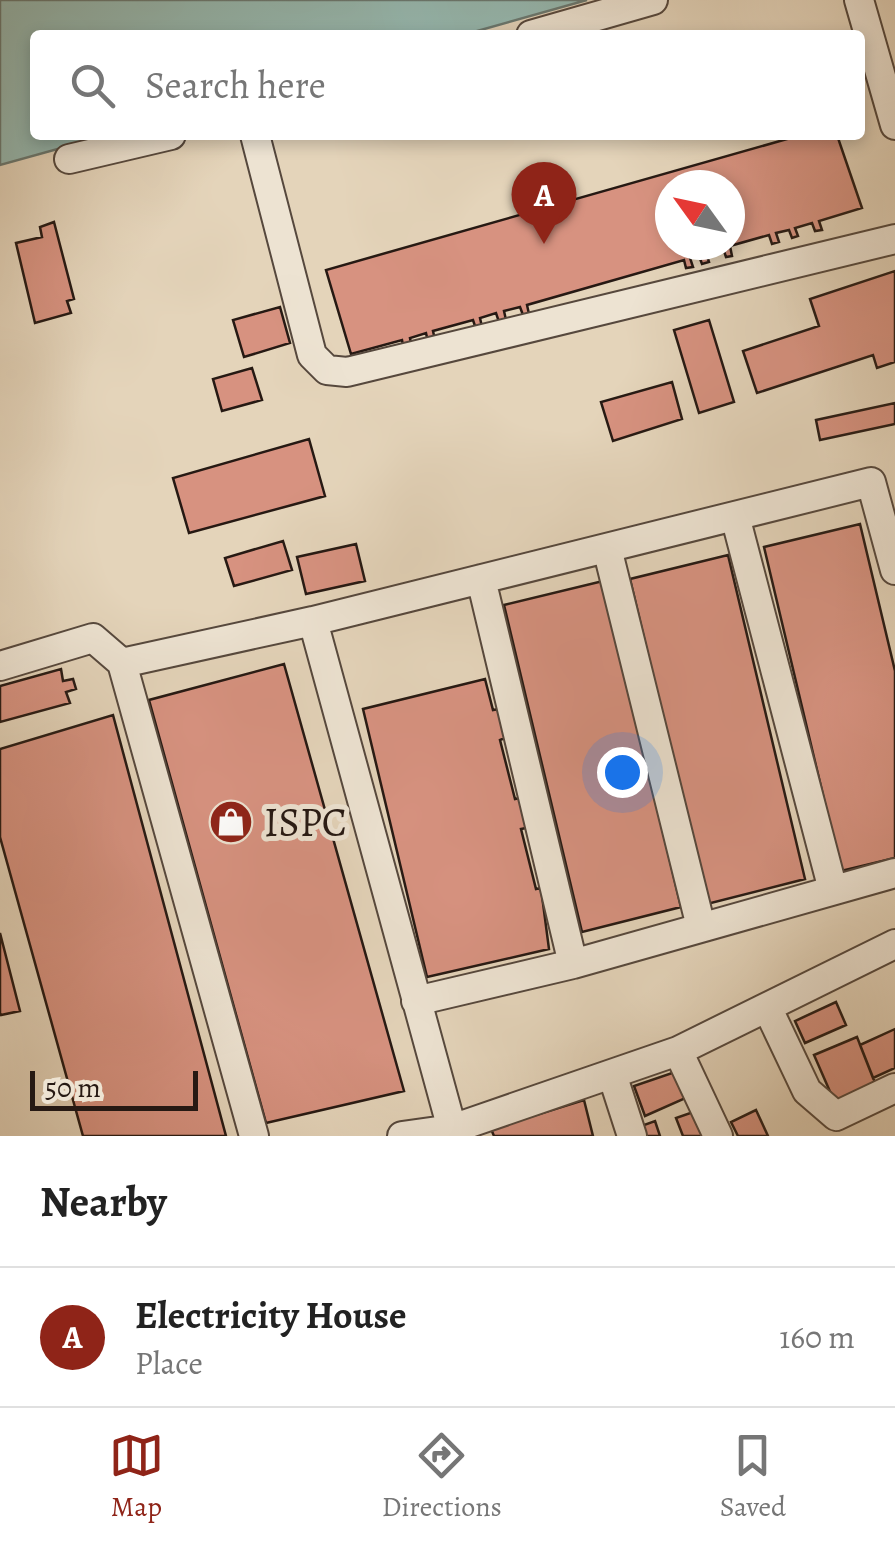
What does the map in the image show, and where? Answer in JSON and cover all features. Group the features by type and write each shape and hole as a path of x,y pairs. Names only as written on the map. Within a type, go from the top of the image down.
{"lane":[{"path":"549,30 653,0"},
{"path":"860,0 895,125"},
{"path":"69,160 151,140"},
{"path":"256,140 312,354 327,370 347,372 895,240"},
{"path":"122,663 313,621 871,482 895,570"},
{"path":"735,516 833,890"},
{"path":"607,548 701,927"},
{"path":"481,580 573,964"},
{"path":"313,621 452,1129"},
{"path":"0,666 93,638 122,663 254,1136"},
{"path":"416,1001 573,964 895,873"},
{"path":"402,1136 452,1129 678,1052 895,944"},
{"path":"768,1009 807,1090 836,1116 895,1088"},
{"path":"678,1052 718,1136"},
{"path":"612,1074 632,1136"}],"water":[{"path":"0,0 587,0 481,30 30,30 30,140 90,140 0,165"}],"building":[{"path":"783,140 839,140 862,208 819,221 822,230 815,231 812,223 795,228 798,236 792,238 789,230 776,233 779,242 772,244 769,235 745,242 745,170 678,170"},
{"path":"655,176 655,260 684,260 527,305 529,314 523,315 520,307 504,311 506,320 499,322 496,313 480,318 482,327 476,329 473,320 433,331 435,340 428,342 426,333 410,338 412,348 404,350 402,340 351,354 326,270"},
{"path":"54,222 74,299 67,301 71,313 35,323 16,243 42,237 40,227"},
{"path":"895,271 895,362 877,368 873,355 757,393 743,351 819,326 810,299"},
{"path":"280,307 290,343 244,357 233,320"},
{"path":"709,320 734,402 699,413 674,330"},
{"path":"252,368 262,400 222,411 213,379"},
{"path":"672,382 682,419 613,441 601,402"},
{"path":"895,403 895,424 820,440 816,420"},
{"path":"309,439 325,496 189,533 173,478"},
{"path":"860,524 895,671 895,858 841,871 764,547"},
{"path":"283,541 292,570 234,586 225,558"},
{"path":"356,544 365,581 306,594 297,557"},
{"path":"728,555 805,879 707,904 630,579"},
{"path":"603,581 681,907 582,932 504,605"},
{"path":"284,664 404,1091 266,1123 149,700"},
{"path":"61,669 63,681 73,679 76,689 66,692 70,703 0,722 0,686"},
{"path":"485,679 493,710 499,709 505,738 500,740 515,799 520,798 526,828 521,829 536,889 541,888 549,949 427,977 363,709"},
{"path":"113,715 226,1136 83,1136 0,837 0,749"},
{"path":"0,933 20,1011 1,1015 0,1013"},
{"path":"836,1002 846,1025 805,1043 795,1021"},
{"path":"895,1029 895,1068 873,1078 860,1045"},
{"path":"857,1037 876,1085 835,1103 814,1055"},
{"path":"675,1072 688,1097 645,1116 634,1086"},
{"path":"584,1100 593,1136 494,1136 491,1129"},
{"path":"756,1110 768,1136 738,1136 731,1122"},
{"path":"696,1111 707,1136 683,1136 676,1118"},
{"path":"655,1121 660,1136 636,1136 633,1129"}],"place":[{"name":"Electricity House","path":"544,244"},
{"name":"ISPC","path":"231,822"}]}
